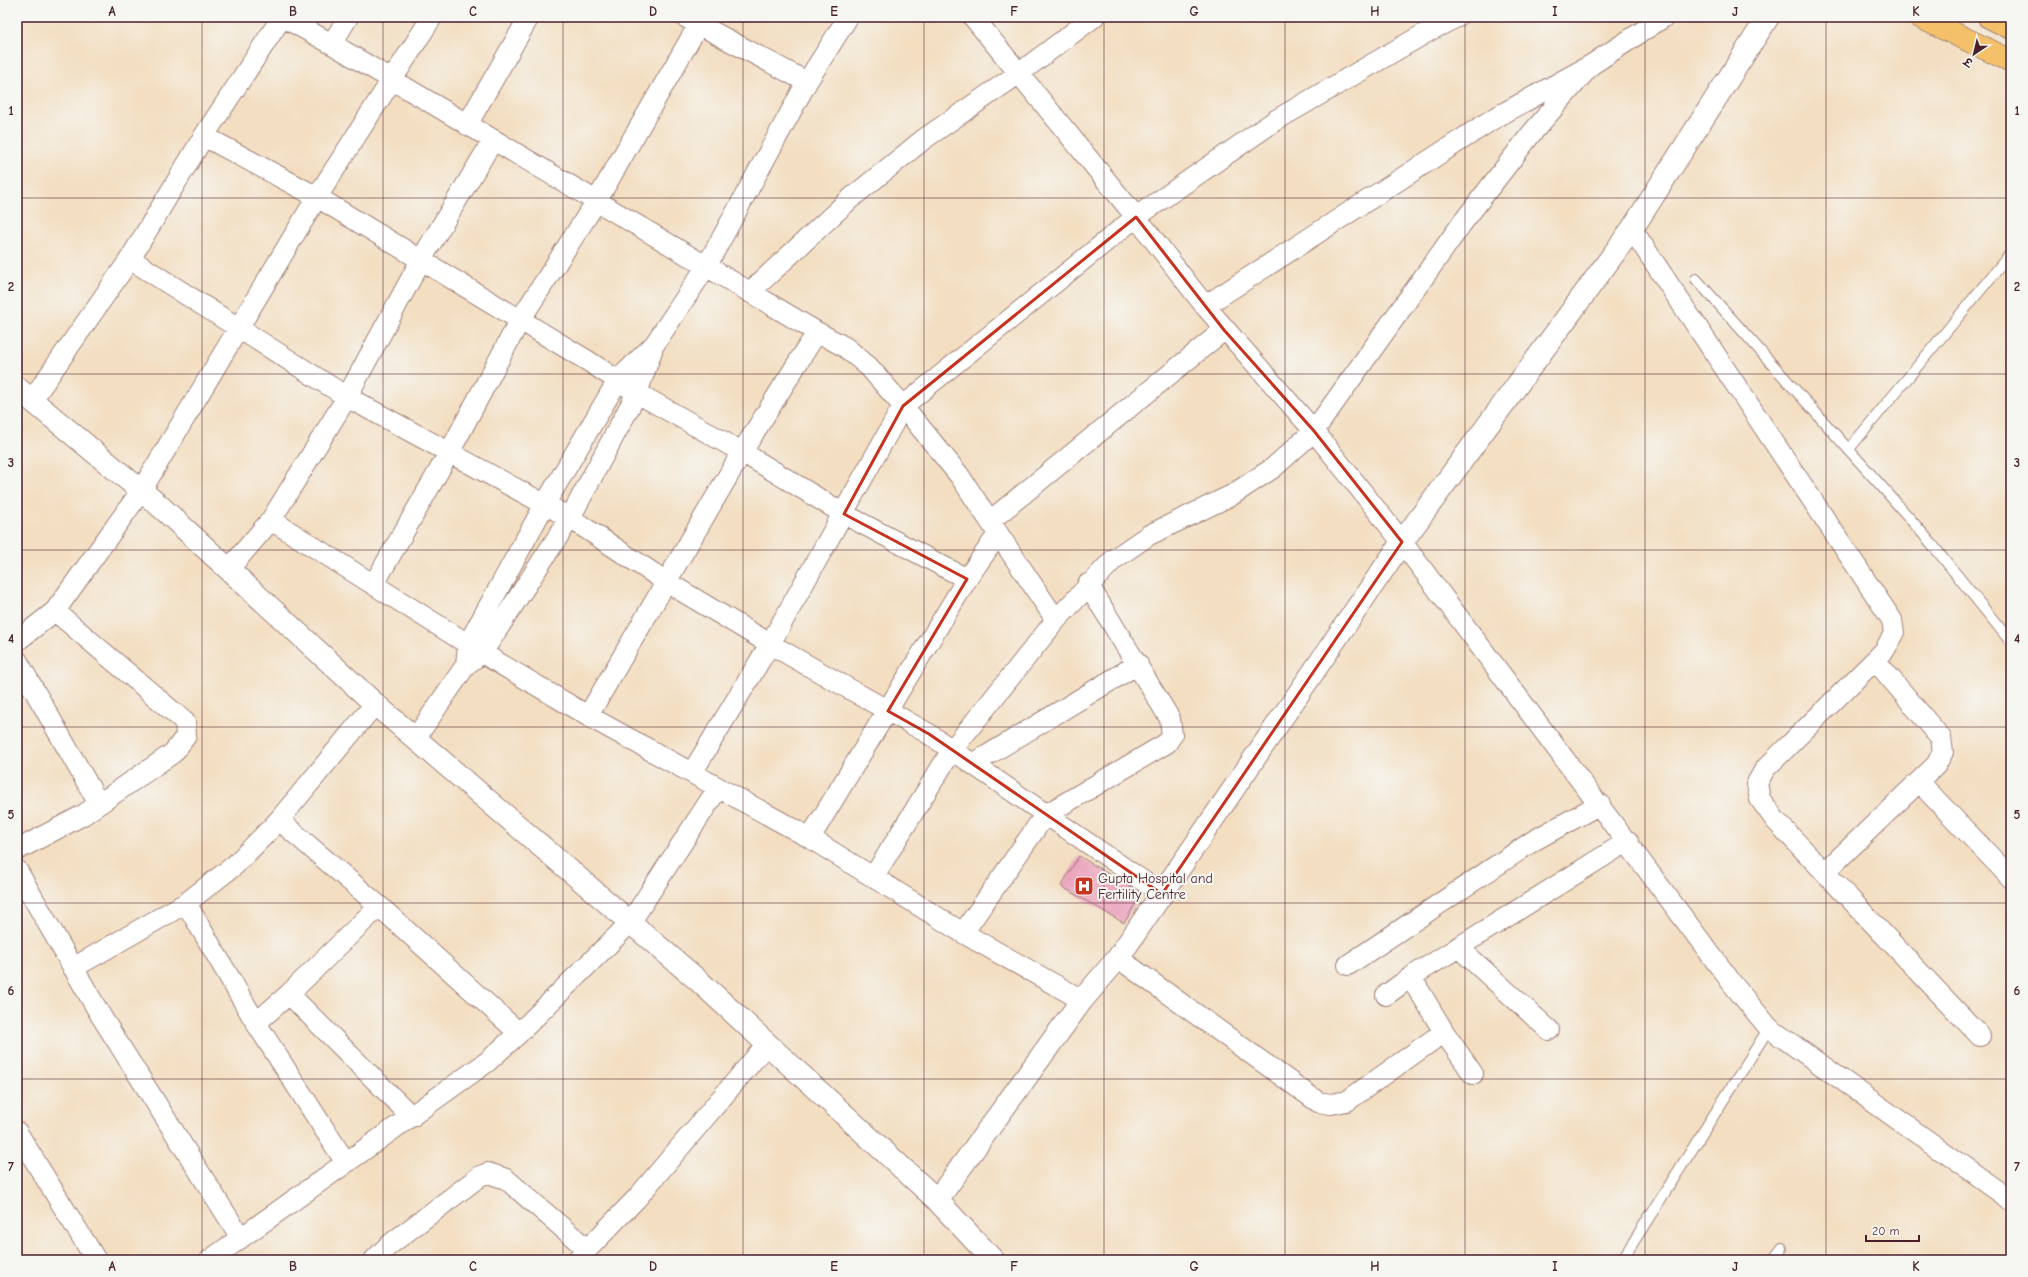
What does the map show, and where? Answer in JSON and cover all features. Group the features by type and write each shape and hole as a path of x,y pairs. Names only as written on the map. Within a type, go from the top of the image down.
{"main road":[{"path":"1920,17 2011,60"},
{"path":"1989,17 2011,27"}],"street":[{"path":"986,1258 937,1200 700,982 415,739 229,569 141,491 25,394 130,259 204,136 282,17 332,44 706,267 845,347 869,367 904,406 958,475 1056,620"},
{"path":"332,44 348,17"},
{"path":"20,633 55,611 141,491 317,197 432,17"},
{"path":"467,125 529,17"},
{"path":"415,739 466,665 545,504 618,380 654,345 706,267 807,82 848,17"},
{"path":"973,17 1136,218 1224,330 1314,431 1402,542 1736,987 1769,1028 2011,1200"},
{"path":"750,292 850,199 924,139 1018,74 1094,17"},
{"path":"692,773 770,644 904,406 1136,218 1276,120 1425,24 1457,17"},
{"path":"1205,306 1493,119 1591,64 1664,17"},
{"path":"937,1200 1082,1000 1118,958 1402,542 1632,229 1768,17"},
{"path":"374,584 449,453 520,320 596,202 692,21 807,82"},
{"path":"874,876 952,750 1056,620 1088,584 1114,559 1148,535 1232,495 1273,468 1314,431 1463,222 1531,134 1591,64"},
{"path":"204,136 317,197 618,380 637,394 742,452 844,514 967,579"},
{"path":"229,569 271,520 347,397 421,260 493,140"},
{"path":"1632,229 1892,620 1894,634 1884,651 1765,769 1757,783 1760,799 1776,821 1980,1036"},
{"path":"130,259 347,397 570,518 666,582 770,644 929,734 1162,894"},
{"path":"810,838 967,579 994,528 1224,330"},
{"path":"588,716 742,452 817,332"},
{"path":"475,648 570,518 637,394 654,345"},
{"path":"271,520 475,648 588,716 810,838 874,876 963,933 1082,1000"},
{"path":"963,933 1045,815 1166,742 1172,735 1170,718 1088,584"},
{"path":"17,850 83,815 100,804 173,753 186,736 185,722 55,611"},
{"path":"17,660 100,804"},
{"path":"1825,872 1936,765 1943,752 1941,738 1875,660"},
{"path":"973,764 1138,664"},
{"path":"73,968 186,903 235,865 279,820 376,704"},
{"path":"1919,782 2011,878"},
{"path":"210,1260 487,1062 519,1033 630,923 718,788"},
{"path":"1348,965 1533,841 1600,804"},
{"path":"279,820 379,906 519,1033"},
{"path":"1386,995 1458,947 1628,842"},
{"path":"17,870 101,1016 241,1238"},
{"path":"186,903 256,1022 346,1163"},
{"path":"256,1022 289,994 379,906"},
{"path":"1458,947 1549,1030"},
{"path":"1118,958 1318,1102 1331,1104 1347,1101 1444,1032"},
{"path":"1411,977 1444,1032 1473,1074"},
{"path":"289,994 412,1117"},
{"path":"374,1260 388,1246 480,1176 488,1173 506,1179 582,1254 637,1198 767,1044"},
{"path":"17,1132 96,1260"}],"lane":[{"path":"1849,449 2011,253"},
{"path":"1696,279 1849,449 1931,543 2011,642"},
{"path":"1622,1260 1769,1028"},
{"path":"1773,1260 1782,1248"}],"highlighted area":[{"path":"1136,217 1224,330 1314,431 1402,542 1162,894 929,734 888,711 967,579 844,514 903,406"}],"building":[{"path":"1079,856 1141,894 1124,923 1061,886"}],"place":[{"name":"Gupta Hospital and Fertility Centre","path":"1084,886"}]}
